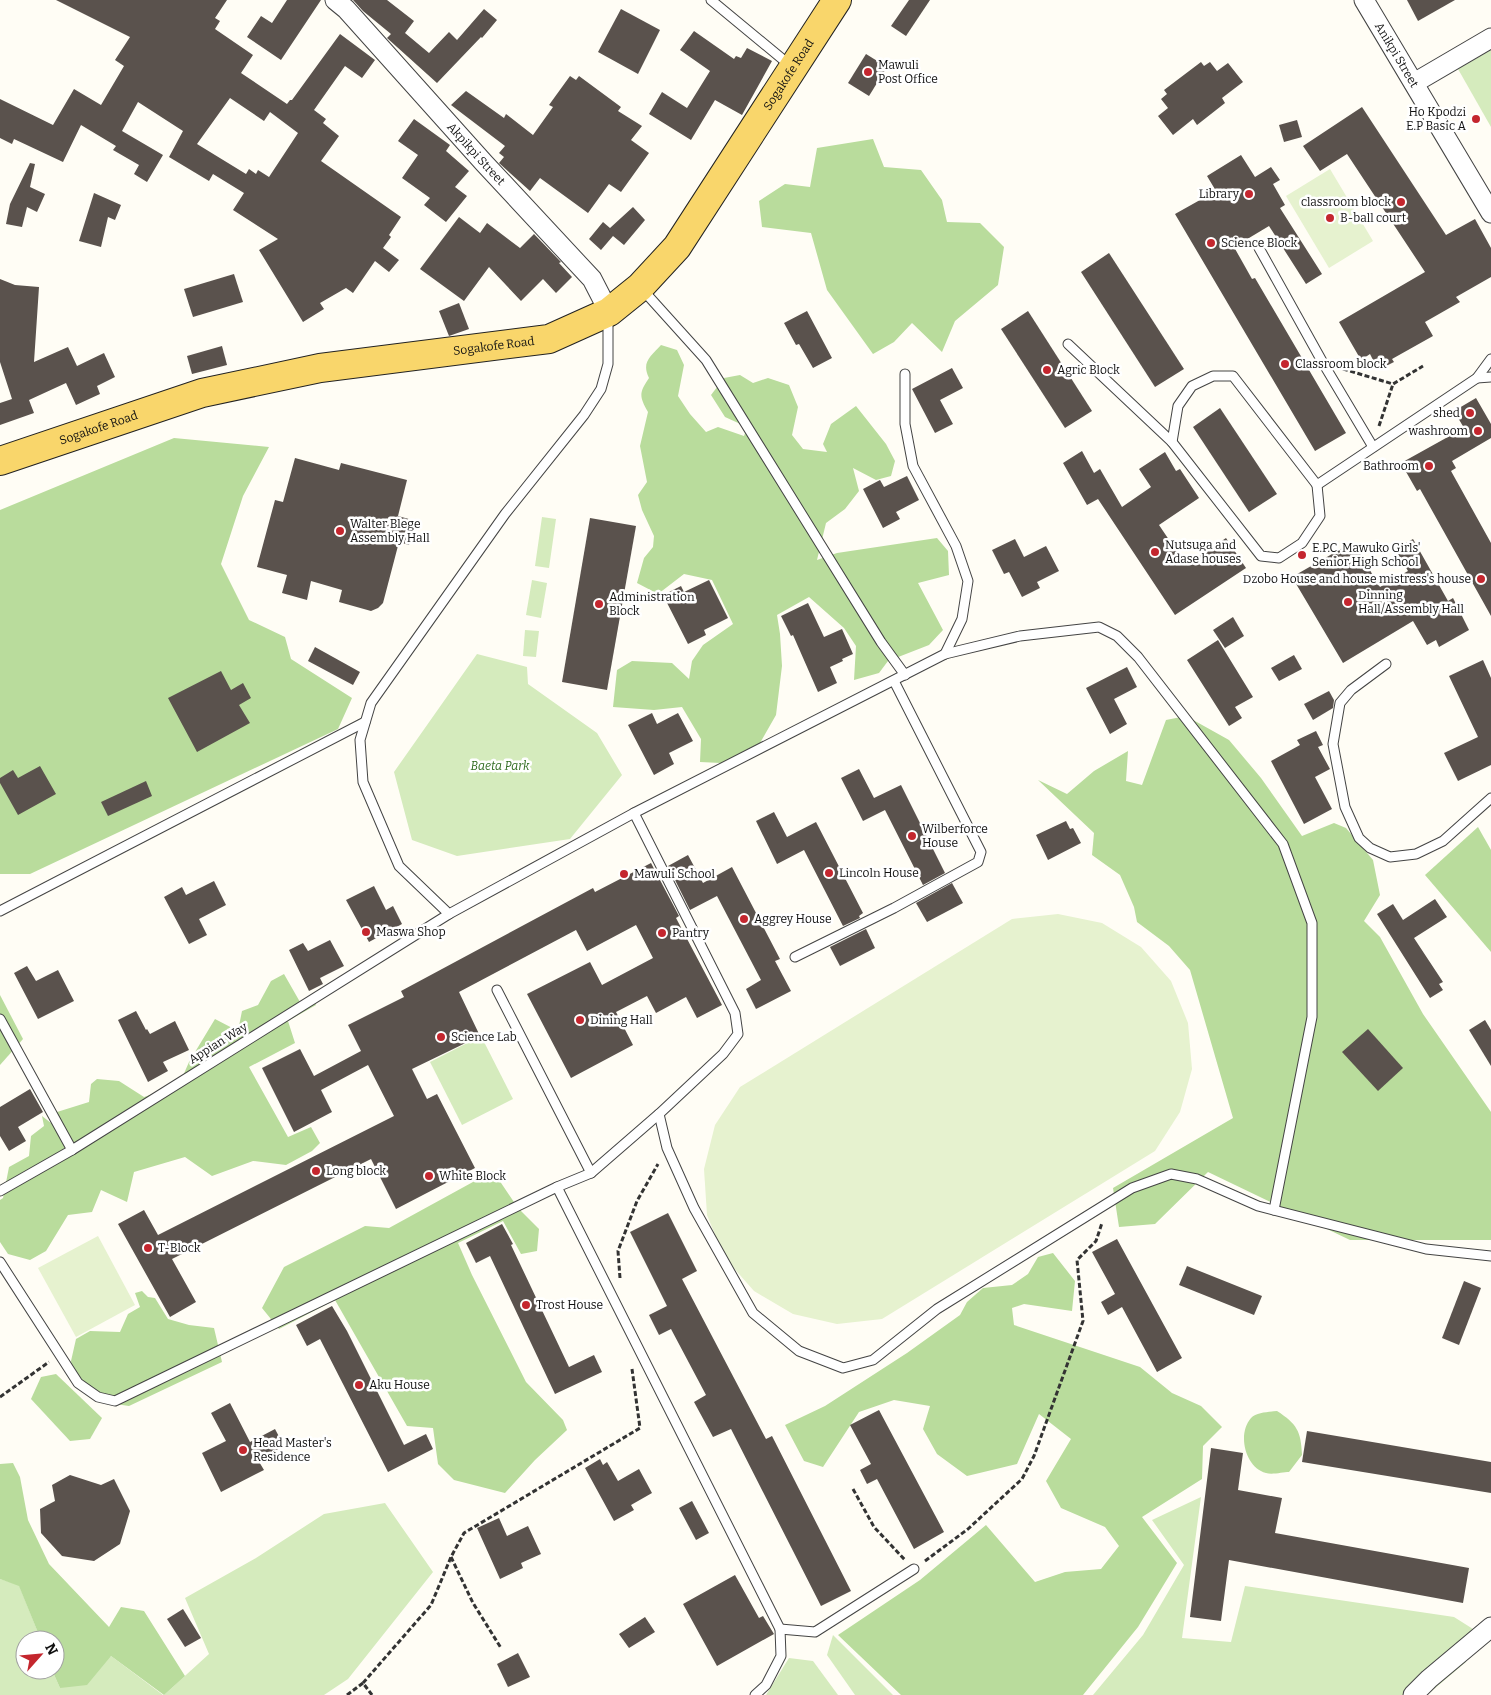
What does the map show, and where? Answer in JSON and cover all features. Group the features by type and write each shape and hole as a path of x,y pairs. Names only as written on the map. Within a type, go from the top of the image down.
{"main road":[{"name":"Sogakofe Road","path":"0,461 202,393 320,368 549,339 608,312 640,287 677,247 837,0"}],"street":[{"name":"Akpikpi Street","path":"335,0 592,278 608,312"},
{"name":"Anikpi Street","path":"1364,0 1491,213"},
{"path":"1414,83 1491,38"},
{"path":"1413,1695 1429,1678 1491,1627"}],"lane":[{"path":"711,0 792,68"},
{"path":"1259,248 1323,363 1373,447"},
{"path":"640,287 706,360 876,634 905,675"},
{"path":"448,914 399,866 363,782 360,740 371,703 499,522 584,415 601,389 608,364 608,312"},
{"path":"1068,344 1172,442 1261,556 1279,558 1302,543 1320,516 1317,485 1233,376 1213,376 1192,386 1178,406 1172,442"},
{"path":"1317,485 1476,378 1491,359"},
{"path":"905,374 904,424 913,466 956,546 968,582 962,619 945,654"},
{"path":"1476,378 1491,377"},
{"name":"Appian Way","path":"0,1191 72,1150 448,914 634,813 945,654 1020,636 1099,627 1117,636 1138,658 1282,844 1312,923 1312,1017 1274,1210"},
{"path":"1386,664 1351,690 1340,703 1332,744 1345,807 1359,838 1370,848 1390,857 1416,854 1443,841 1491,798"},
{"path":"795,957 894,908 978,862 981,852 894,681"},
{"path":"0,911 365,722"},
{"path":"0,1262 78,1383 98,1397 115,1401 558,1187 591,1173 659,1114 723,1054 738,1034 735,1013 634,813"},
{"path":"496,990 591,1173"},
{"path":"0,1019 72,1150"},
{"path":"659,1114 668,1148 694,1208 753,1313 799,1351 843,1368 872,1360 937,1309 1132,1188 1171,1174 1197,1180 1258,1206 1426,1249 1491,1256"},
{"path":"558,1187 780,1628 781,1656 766,1685 755,1695"},
{"path":"780,1628 815,1632 914,1569"}],"path":[{"path":"1323,363 1392,384"},
{"path":"1373,447 1392,384 1423,366"},
{"path":"620,1281 618,1251 637,1201 668,1148"},
{"path":"853,1489 874,1527 914,1569 968,1529 1022,1479 1034,1456 1082,1322 1077,1260 1096,1242 1108,1203"},
{"path":"0,1397 60,1354"},
{"path":"347,1695 363,1683 431,1605 451,1557 464,1533 640,1428 632,1369"},
{"path":"451,1557 473,1602 501,1648"},
{"path":"363,1683 372,1695"}],"green space":[{"path":"1491,50 1491,127 1458,69"},
{"path":"873,139 884,167 921,170 942,200 947,222 980,223 1004,247 998,285 955,321 942,352 912,323 894,342 873,354 827,290 811,233 762,227 759,201 785,184 810,187 817,148"},
{"name":"B-ball court","path":"1330,169 1373,241 1329,268 1286,196"},
{"path":"661,345 677,350 684,365 678,396 690,414 706,432 718,427 744,436 747,427 725,417 711,395 724,378 740,375 753,383 768,378 789,385 798,407 792,435 803,449 827,452 823,444 831,424 856,406 886,444 895,461 891,476 876,480 853,468 859,491 845,509 826,523 817,560 837,553 937,538 948,551 949,575 918,583 943,630 929,645 888,661 879,673 854,680 856,646 844,628 809,597 777,615 782,666 776,715 760,743 721,763 700,762 701,739 682,707 654,710 613,707 617,670 632,661 672,663 689,679 692,661 703,645 733,624 712,580 684,574 658,594 637,583 644,558 653,547 654,536 642,510 638,495 647,482 640,446 648,412 641,395 643,387 649,378 646,368 648,360"},
{"path":"174,438 269,447 243,496 221,564 249,620 285,637 291,659 352,698 338,729 30,874 0,874 0,510"},
{"path":"542,517 556,519 549,568 535,566"},
{"path":"532,580 547,583 541,618 526,615"},
{"path":"525,630 539,631 536,657 523,656"},
{"name":"Baeta Park","path":"477,654 527,667 528,684 597,733 622,775 570,839 457,856 412,840 394,772"},
{"path":"1186,716 1229,740 1261,778 1302,836 1334,823 1346,828 1373,860 1380,895 1364,921 1380,937 1423,1014 1491,1112 1491,1240 1350,1240 1208,1172 1155,1224 1119,1227 1113,1188 1233,1118 1190,970 1169,946 1137,922 1134,907 1120,875 1092,855 1094,833 1038,780 1067,794 1094,771 1128,751 1126,781 1142,785 1166,720"},
{"path":"1478,827 1491,850 1491,952 1425,875"},
{"path":"1058,914 1102,923 1141,947 1171,981 1188,1023 1192,1069 1180,1112 1155,1151 882,1319 837,1324 793,1314 754,1291 724,1257 707,1215 704,1169 715,1125 740,1087 1012,919"},
{"path":"284,974 300,1002 312,995 316,1005 288,1021 295,1043 249,1067 288,1137 311,1127 320,1143 312,1151 286,1165 253,1161 212,1176 185,1157 134,1172 127,1202 101,1190 92,1212 68,1215 46,1251 30,1260 8,1254 0,1242 0,1200 3,1198 9,1167 29,1156 31,1136 44,1126 42,1116 51,1123 57,1112 89,1102 91,1084 97,1079 119,1081 144,1097 179,1085 189,1062 215,1019 238,1031 242,1011 258,1005 271,981"},
{"path":"0,995 23,1039 0,1065"},
{"path":"481,1036 513,1099 462,1125 430,1062"},
{"path":"493,1171 518,1208 539,1229 537,1251 521,1254 503,1221 458,1243 526,1382 563,1420 567,1430 535,1460 505,1493 454,1480 438,1464 433,1428 407,1426 335,1300 279,1329 262,1308 284,1267 365,1226 389,1228"},
{"path":"98,1236 135,1305 76,1337 38,1268"},
{"path":"1053,1253 1075,1281 1072,1311 1024,1304 1012,1308 1014,1325 1140,1367 1172,1393 1201,1406 1222,1427 1203,1446 1202,1479 1142,1517 1177,1563 1138,1627 1083,1695 901,1695 838,1635 920,1580 986,1525 1035,1582 1065,1572 1101,1569 1119,1546 1105,1527 1061,1508 1046,1481 1071,1439 1039,1414 1017,1464 967,1476 937,1454 923,1429 930,1406 894,1400 859,1412 823,1467 804,1461 785,1425 825,1406 907,1353 960,1315 967,1302 983,1288 1012,1285 1028,1274 1038,1257"},
{"path":"142,1291 148,1297 155,1298 168,1319 189,1325 214,1328 222,1362 129,1406 101,1402 75,1384 71,1361 76,1339 90,1331 120,1332 128,1314 140,1307 135,1293"},
{"path":"56,1374 102,1418 90,1439 70,1441 31,1399 41,1377"},
{"path":"1277,1411 1297,1429 1302,1455 1289,1472 1268,1474 1259,1470 1248,1457 1245,1449 1244,1432 1254,1416"},
{"path":"13,1463 20,1477 28,1520 49,1564 109,1627 121,1607 144,1611 185,1676 164,1695 111,1656 87,1685 60,1688 56,1680 65,1680 65,1630 37,1630 19,1586 0,1579 0,1464"},
{"path":"1201,1497 1182,1638 1231,1642 1245,1586 1454,1617 1473,1629 1466,1662 1427,1695 1093,1695 1143,1635 1184,1565 1152,1520"},
{"path":"385,1503 433,1572 348,1679 324,1695 164,1695 209,1654 185,1598 256,1558 324,1514"},
{"path":"0,1579 19,1585 37,1630 15,1630 15,1680 56,1680 60,1688 111,1656 163,1695 0,1695"},
{"path":"833,1635 893,1695 855,1695 827,1655"},
{"path":"789,1658 813,1661 838,1695 766,1695"}],"building":[{"path":"56,0 227,0 215,18 220,21 215,29 253,55 241,73 287,104 292,100 340,34 375,60 362,78 345,66 314,110 326,119 323,123 339,136 321,161 401,217 383,248 399,260 389,272 375,261 353,293 346,288 320,303 324,309 303,322 259,250 278,239 233,210 244,193 213,174 209,181 169,157 183,131 138,102 122,131 163,155 147,182 134,174 139,165 113,150 116,146 81,125 63,162 14,139 12,144 0,138 0,99 53,125 74,89 101,105 124,66 115,60 130,37","holes":["230,98 264,121 270,112 298,133 269,177 258,170 256,174 249,169 246,174 197,144"]},
{"path":"287,0 321,0 281,60 247,37 261,16 272,23"},
{"path":"353,0 387,0 414,21 405,33 429,53 449,32 457,40 484,9 497,20 482,38 437,83 387,38 391,34 363,11"},
{"path":"909,0 930,0 906,36 891,26"},
{"path":"1407,0 1455,0 1418,21"},
{"path":"621,9 660,30 638,74 598,52"},
{"path":"694,31 734,59 736,56 741,58 747,48 772,61 742,115 715,100 691,140 649,114 662,92 687,108 710,71 680,50"},
{"path":"866,54 887,67 869,96 848,83"},
{"path":"1201,62 1204,66 1210,62 1217,71 1228,63 1243,82 1222,98 1225,103 1197,125 1193,119 1173,135 1158,116 1168,108 1161,99 1167,94 1164,90"},
{"path":"570,76 576,80 579,76 621,107 618,111 642,126 631,140 649,153 621,192 609,184 588,213 540,178 530,191 499,163 504,157 499,153 505,146 451,105 466,91 504,118 506,114 533,135 553,107 549,105"},
{"path":"1362,107 1446,235 1475,219 1491,248 1491,277 1456,297 1460,302 1425,322 1433,336 1392,359 1394,362 1378,370 1370,354 1361,360 1339,322 1425,272 1347,154 1320,171 1303,146"},
{"path":"414,119 450,145 446,151 469,171 455,187 467,196 446,222 424,205 430,198 402,178 418,155 398,141"},
{"path":"1297,120 1302,137 1284,142 1279,125"},
{"path":"1241,155 1255,177 1271,167 1280,180 1273,184 1285,205 1280,208 1322,274 1306,284 1269,226 1234,247 1252,279 1255,278 1346,433 1315,451 1175,214 1216,191 1207,176"},
{"path":"30,163 35,164 30,187 45,194 37,212 27,207 22,227 6,224 10,204"},
{"path":"94,193 121,205 115,220 108,217 101,247 79,241"},
{"path":"633,207 645,220 624,245 613,236 601,250 589,239 603,222 610,228"},
{"path":"459,217 480,233 487,223 520,248 534,234 561,262 559,263 572,277 556,293 543,279 521,301 489,267 464,301 420,269"},
{"path":"1109,253 1184,369 1155,387 1081,272"},
{"path":"234,274 243,302 193,317 184,289"},
{"path":"0,279 15,285 39,287 34,362 68,347 77,366 104,353 115,377 97,386 100,394 76,405 66,383 29,400 34,413 0,425 0,403 12,399 0,362"},
{"path":"459,303 469,329 449,336 439,311"},
{"path":"807,311 832,358 813,368 799,344 796,345 784,323"},
{"name":"Agric Block","path":"1028,311 1092,411 1065,428 1001,329"},
{"path":"222,346 227,365 192,374 187,356"},
{"path":"952,368 963,388 940,400 953,424 935,433 912,389"},
{"path":"1476,398 1491,424 1491,438 1452,461 1456,468 1451,471 1491,543 1491,616 1420,489 1417,491 1401,463 1464,428 1454,411"},
{"path":"1220,408 1277,494 1249,512 1193,427"},
{"name":"Nutsuga and Adase houses","path":"1082,451 1094,473 1100,469 1122,507 1151,487 1139,469 1165,452 1176,471 1180,469 1199,498 1159,525 1186,565 1226,538 1246,568 1175,615 1098,499 1087,505 1063,463"},
{"name":"Walter Blege Assembly Hall","path":"295,458 339,470 341,463 407,480 398,516 416,521 409,545 399,542 383,603 378,608 371,611 339,602 342,590 311,581 307,600 282,593 287,575 257,567 275,500 283,502"},
{"path":"907,476 919,500 896,512 900,519 883,528 863,489 880,480 884,487"},
{"name":"Administration Block","path":"590,518 636,526 607,690 562,682"},
{"path":"1015,539 1024,557 1046,546 1059,571 1037,582 1040,588 1022,597 1009,572 1004,574 992,550"},
{"name":"Dinning Hall/Assembly Hall","path":"1413,539 1448,601 1453,598 1469,630 1439,647 1436,640 1427,645 1413,621 1343,663 1292,577 1353,542 1380,587 1408,571 1395,549"},
{"path":"709,580 728,618 704,630 706,635 688,644 663,595 681,586 684,592"},
{"path":"808,603 824,637 842,629 853,654 830,667 837,683 818,692 793,635 791,636 781,616"},
{"path":"1233,617 1244,636 1225,648 1213,630"},
{"path":"1218,640 1253,697 1235,707 1242,718 1229,726 1187,660"},
{"path":"315,647 360,672 353,685 308,661"},
{"path":"1294,655 1302,669 1279,681 1271,668"},
{"path":"1483,660 1491,678 1491,765 1458,781 1444,753 1478,737 1449,676"},
{"path":"1127,667 1137,687 1114,699 1127,724 1110,734 1086,688"},
{"path":"221,671 231,690 243,683 251,698 239,705 250,723 197,752 168,698"},
{"path":"1329,691 1334,700 1333,708 1313,720 1304,704"},
{"path":"652,713 657,724 678,713 693,741 669,753 674,764 654,775 628,725"},
{"path":"1316,731 1323,745 1318,747 1330,769 1315,777 1332,809 1304,824 1271,761 1300,745 1297,740"},
{"path":"40,766 56,794 18,815 0,783 0,778 13,770 18,778"},
{"name":"Wilberforce House","path":"859,769 874,798 901,785 945,873 923,885 885,810 863,821 841,778"},
{"path":"146,781 152,796 108,816 101,802"},
{"name":"Lincoln House","path":"774,812 787,837 816,822 863,913 859,916 860,918 843,926 804,850 777,864 756,821"},
{"path":"1066,821 1070,829 1073,828 1081,843 1048,860 1036,835"},
{"path":"688,855 703,883 732,867 780,959 775,961 791,991 756,1009 746,989 761,980 717,896 690,910 668,866"},
{"path":"651,863 679,916 676,918 722,1005 697,1018 686,997 656,1013 647,996 616,1012 633,1045 571,1078 527,994 590,962 602,985 653,958 636,925 587,951 576,930 459,992 480,1036 412,1069 427,1099 437,1094 475,1168 396,1209 371,1159 172,1259 196,1302 170,1317 118,1224 144,1210 158,1235 394,1116 368,1065 321,1090 332,1112 294,1132 262,1068 300,1049 314,1076 361,1051 348,1025 404,997 401,991 593,888 595,892"},
{"path":"214,881 226,905 199,919 207,935 189,944 164,897 182,887 186,895"},
{"path":"952,883 963,903 927,922 916,903"},
{"path":"374,886 386,910 393,906 402,924 369,942 346,900"},
{"path":"1435,899 1447,917 1414,938 1443,982 1439,984 1443,990 1430,998 1377,914 1393,904 1403,920"},
{"path":"866,929 875,948 840,966 830,947"},
{"path":"330,940 344,966 320,978 323,984 309,991 289,950 303,943 308,951"},
{"path":"27,966 36,981 58,970 74,1001 38,1019 14,973"},
{"path":"136,1011 150,1034 175,1021 189,1050 163,1062 168,1071 148,1082 118,1020"},
{"path":"1485,1020 1491,1030 1491,1066 1469,1030"},
{"path":"1368,1029 1403,1068 1378,1091 1342,1052"},
{"path":"30,1089 43,1112 18,1127 26,1141 9,1151 0,1136 0,1107"},
{"path":"668,1213 697,1271 682,1279 766,1439 772,1436 851,1591 821,1606 731,1429 713,1437 694,1402 706,1395 671,1329 659,1335 649,1315 667,1306 630,1232"},
{"path":"502,1224 569,1367 594,1355 602,1372 555,1394 490,1256 476,1263 466,1243"},
{"path":"1117,1239 1182,1358 1157,1372 1122,1307 1108,1315 1101,1302 1115,1294 1092,1252"},
{"path":"1187,1266 1262,1296 1254,1315 1179,1285"},
{"path":"1464,1281 1481,1288 1459,1345 1442,1338"},
{"path":"332,1306 347,1331 404,1445 426,1434 433,1449 388,1472 320,1339 307,1346 296,1325"},
{"name":"Head Master's Residence","path":"230,1403 250,1442 275,1429 284,1446 258,1460 264,1470 221,1492 202,1453 226,1441 211,1413"},
{"path":"879,1410 944,1532 914,1549 877,1479 867,1484 860,1470 871,1464 850,1425"},
{"path":"1307,1431 1491,1462 1491,1493 1302,1462"},
{"path":"1211,1448 1243,1453 1238,1490 1282,1498 1275,1533 1469,1568 1463,1603 1229,1560 1221,1621 1190,1617"},
{"path":"600,1459 603,1465 607,1462 618,1481 639,1469 652,1493 631,1505 634,1510 614,1521 585,1468"},
{"path":"70,1475 101,1485 114,1479 130,1511 120,1544 94,1561 62,1556 41,1533 40,1509 55,1501 52,1485"},
{"path":"692,1501 709,1533 696,1540 679,1508"},
{"path":"499,1518 507,1536 528,1526 541,1554 521,1563 523,1568 500,1579 477,1528"},
{"path":"735,1575 759,1618 763,1616 774,1634 717,1666 683,1604"},
{"path":"183,1609 201,1638 185,1647 167,1619"},
{"path":"645,1617 655,1632 629,1648 619,1634"},
{"path":"518,1653 530,1677 508,1687 497,1664"}],"place":[{"name":"Mawuli Post Office","path":"868,72"},
{"name":"Ho Kpodzi E.P Basic A","path":"1476,119"},
{"name":"Library","path":"1249,194"},
{"name":"classroom block","path":"1401,202"},
{"name":"B-ball court","path":"1330,218"},
{"name":"Science Block","path":"1211,243"},
{"name":"Classroom block","path":"1285,364"},
{"name":"Agric Block","path":"1047,370"},
{"name":"shed","path":"1470,413"},
{"name":"washroom","path":"1478,431"},
{"name":"Bathroom","path":"1429,466"},
{"name":"Walter Blege Assembly Hall","path":"340,531"},
{"name":"Nutsuga and Adase houses","path":"1155,552"},
{"name":"E.P.C. Mawuko Girls' Senior High School","path":"1302,555"},
{"name":"Dzobo House and house mistress's house","path":"1481,579"},
{"name":"Dinning Hall/Assembly Hall","path":"1348,602"},
{"name":"Administration Block","path":"599,604"},
{"name":"Wilberforce House","path":"912,836"},
{"name":"Lincoln House","path":"829,873"},
{"name":"Mawuli School","path":"624,874"},
{"name":"Aggrey House","path":"744,919"},
{"name":"Maswa Shop","path":"366,932"},
{"name":"Pantry","path":"662,933"},
{"name":"Dining Hall","path":"580,1020"},
{"name":"Science Lab","path":"441,1037"},
{"name":"Long block","path":"316,1171"},
{"name":"White Block","path":"429,1176"},
{"name":"T-Block","path":"148,1248"},
{"name":"Trost House","path":"526,1305"},
{"name":"Aku House","path":"359,1385"},
{"name":"Head Master's Residence","path":"243,1450"}]}
